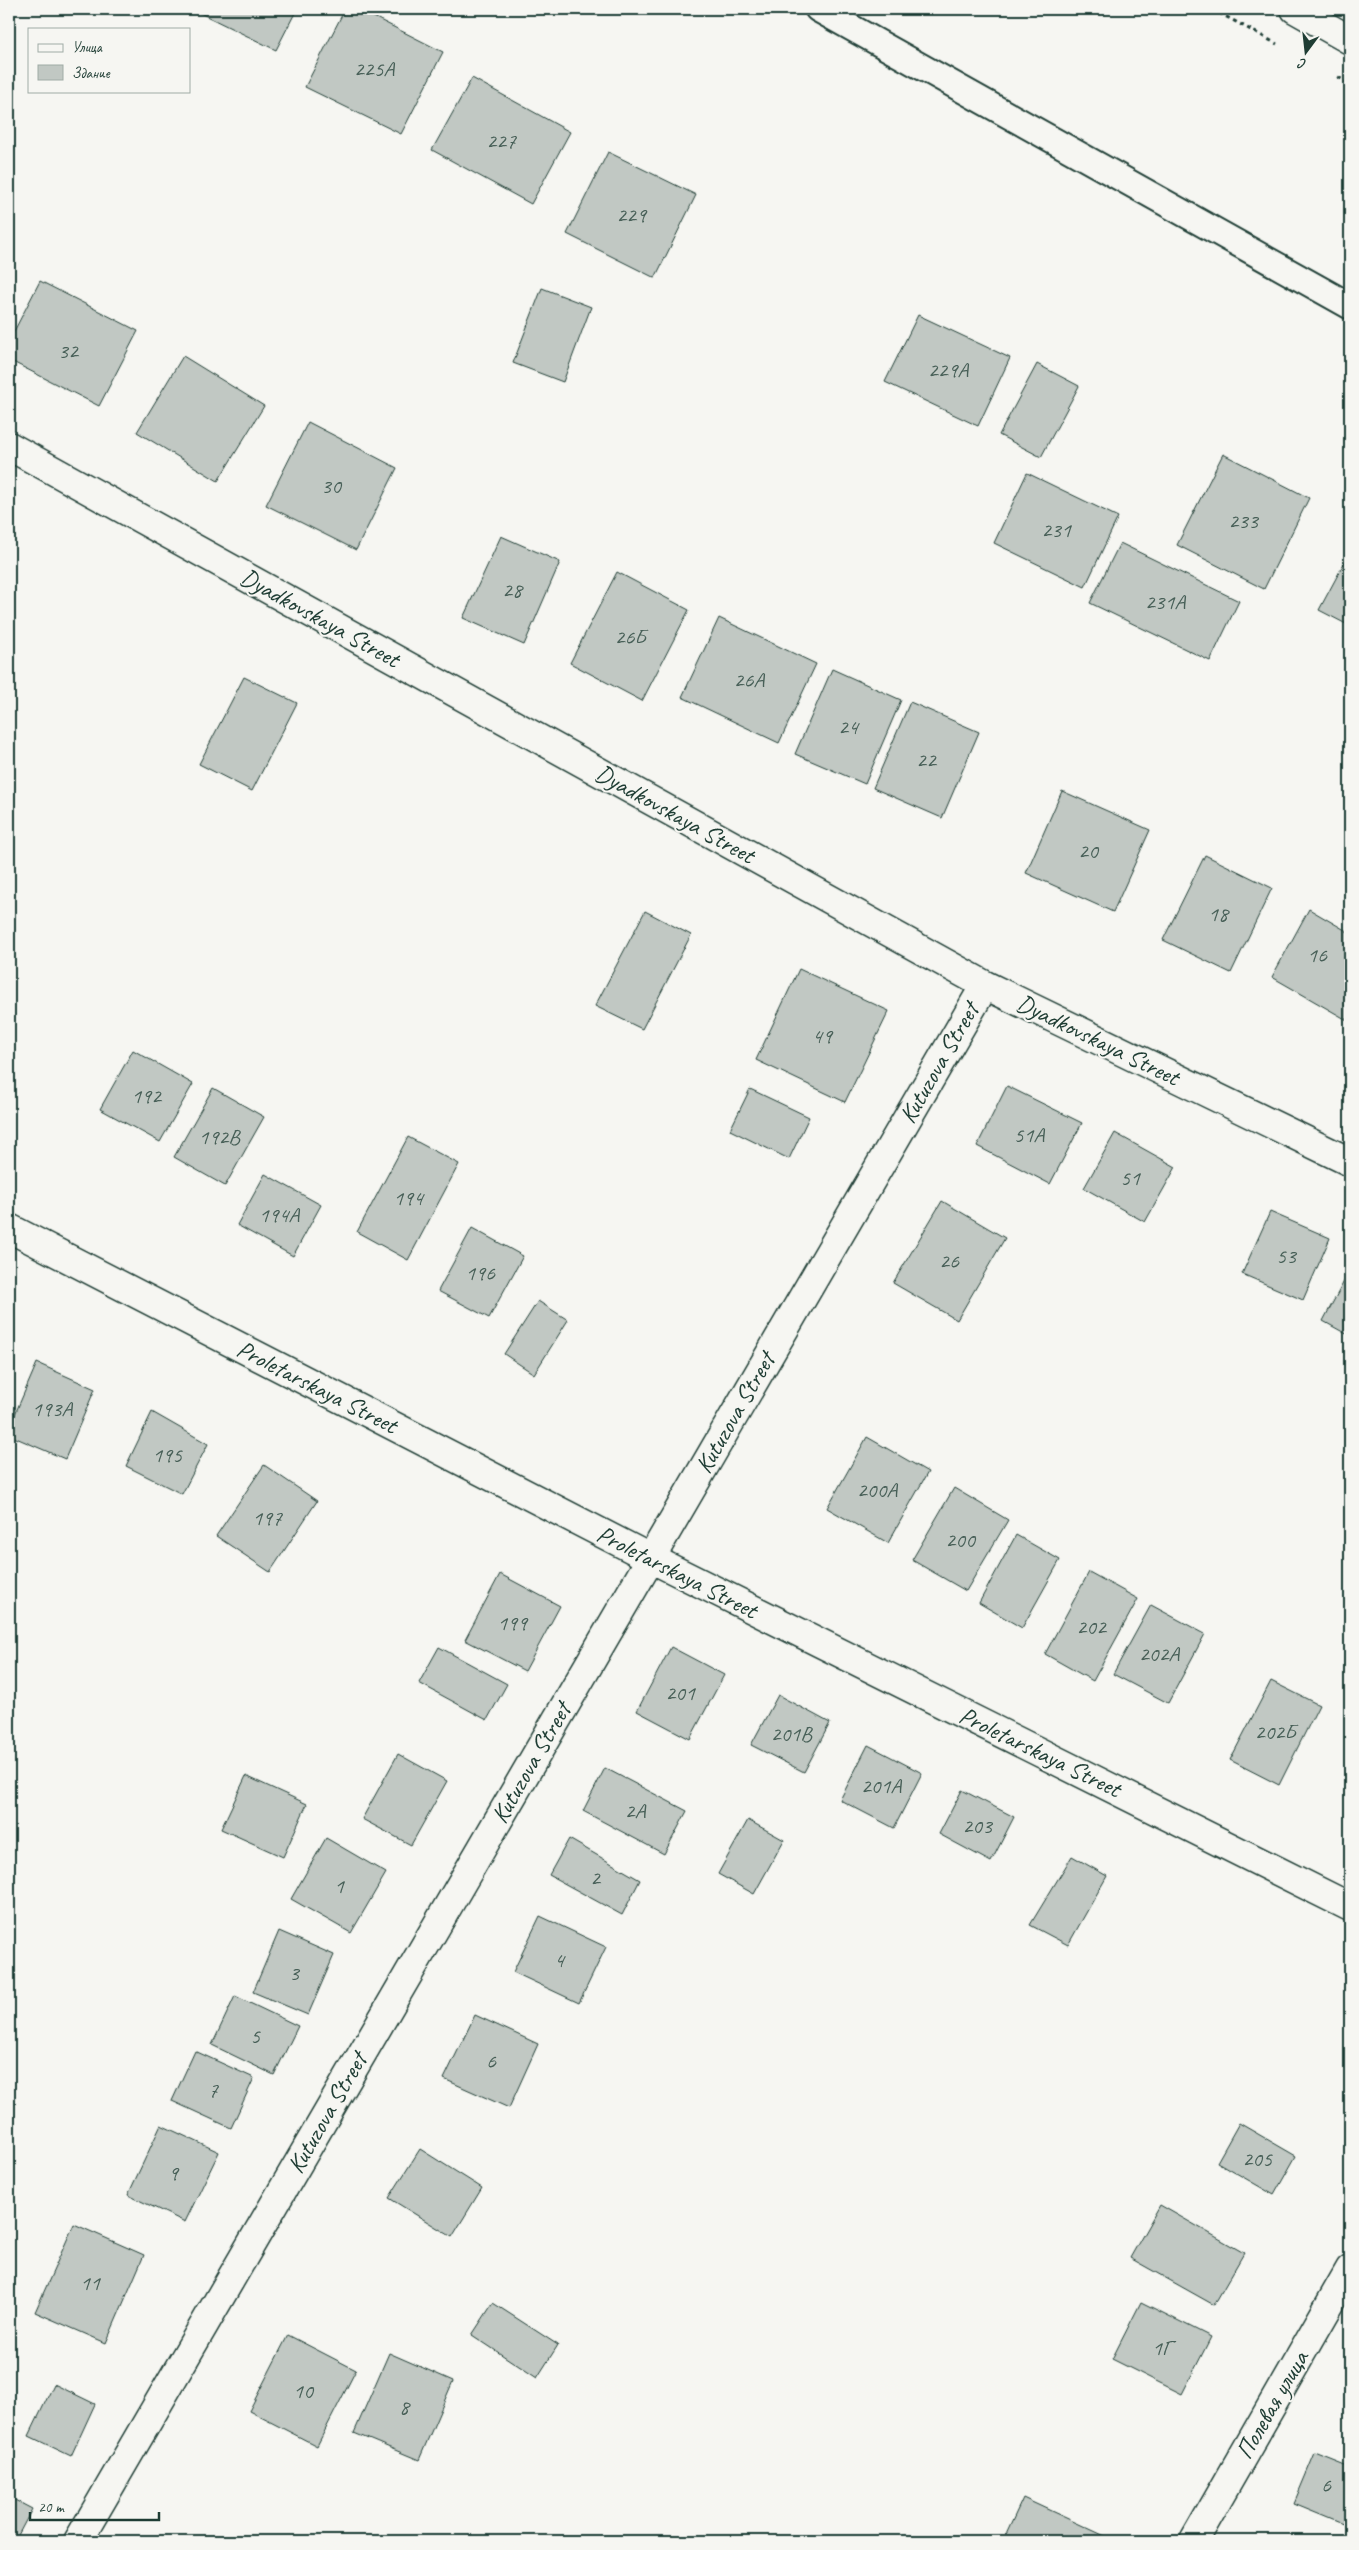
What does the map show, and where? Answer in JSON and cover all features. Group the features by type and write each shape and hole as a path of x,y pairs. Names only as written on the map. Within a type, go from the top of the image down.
{"street":[{"path":"1295,9 1350,40"},
{"name":"Dyadkovskaya Street","path":"9,446 985,985 1350,1162"},
{"name":"Kutuzova Street","path":"78,2541 985,985"},
{"name":"Proletarskaya Street","path":"9,1228 650,1558 1350,1907"},
{"name":"Полевая улица","path":"1194,2541 1350,2269"}],"lane":[{"path":"818,9 1350,306"}],"building":[{"path":"200,9 297,9 276,50 198,12"},
{"path":"345,9 358,9 443,52 401,134 305,87"},
{"path":"472,78 570,132 531,204 432,150"},
{"path":"608,152 696,195 655,278 567,234"},
{"path":"40,281 138,331 99,406 9,360 9,341"},
{"path":"542,288 591,307 563,382 513,363"},
{"path":"918,315 1010,358 978,426 885,382"},
{"path":"183,356 264,406 218,481 137,432"},
{"path":"1037,364 1079,386 1041,457 999,435"},
{"path":"308,422 397,468 356,550 266,505"},
{"path":"1223,454 1309,498 1264,589 1177,545"},
{"path":"1027,473 1118,517 1085,587 994,543"},
{"path":"501,536 560,562 524,645 463,618"},
{"path":"1120,543 1239,601 1210,661 1090,603"},
{"path":"1350,552 1350,626 1319,610"},
{"path":"617,572 689,610 642,701 570,663"},
{"path":"719,618 816,664 779,743 682,697"},
{"path":"832,669 901,700 865,784 795,754"},
{"path":"244,677 297,703 252,791 199,764"},
{"path":"910,702 979,732 942,818 873,788"},
{"path":"1062,791 1150,830 1113,912 1026,873"},
{"path":"1205,855 1272,888 1231,973 1163,940"},
{"path":"1309,909 1350,933 1350,1015 1347,1020 1272,977"},
{"path":"645,911 691,935 642,1029 595,1006"},
{"path":"799,969 889,1011 845,1102 756,1060"},
{"path":"133,1050 193,1084 160,1142 100,1109"},
{"path":"1007,1086 1082,1123 1050,1184 977,1146"},
{"path":"213,1088 264,1117 225,1186 174,1157"},
{"path":"750,1089 809,1117 789,1159 730,1130"},
{"path":"1115,1133 1176,1167 1145,1222 1084,1188"},
{"path":"408,1137 459,1164 408,1260 357,1232"},
{"path":"265,1174 321,1205 293,1256 237,1225"},
{"path":"942,1201 1005,1238 957,1320 893,1283"},
{"path":"1270,1212 1330,1238 1303,1300 1242,1274"},
{"path":"472,1228 523,1256 489,1318 438,1291"},
{"path":"1350,1270 1350,1336 1323,1321"},
{"path":"538,1301 568,1320 534,1374 504,1354"},
{"path":"37,1363 95,1389 65,1459 9,1435 9,1428"},
{"path":"152,1412 208,1444 182,1494 126,1466"},
{"path":"867,1437 928,1472 888,1543 827,1508"},
{"path":"264,1465 317,1501 270,1572 216,1536"},
{"path":"954,1488 1008,1520 966,1591 912,1560"},
{"path":"1016,1535 1060,1560 1022,1628 979,1603"},
{"path":"1089,1572 1138,1599 1093,1681 1045,1654"},
{"path":"500,1574 560,1606 525,1671 465,1640"},
{"path":"1151,1605 1205,1634 1168,1703 1113,1674"},
{"path":"439,1647 507,1684 487,1720 419,1683"},
{"path":"671,1647 724,1675 690,1739 637,1711"},
{"path":"1271,1681 1319,1705 1279,1785 1230,1760"},
{"path":"778,1695 830,1723 804,1772 751,1745"},
{"path":"868,1745 922,1773 894,1828 840,1800"},
{"path":"398,1754 447,1781 411,1845 362,1819"},
{"path":"605,1768 687,1811 664,1854 583,1811"},
{"path":"246,1776 307,1804 283,1857 221,1829"},
{"path":"962,1790 1014,1817 991,1862 939,1834"},
{"path":"748,1820 784,1840 754,1894 718,1874"},
{"path":"326,1838 386,1873 351,1933 291,1899"},
{"path":"569,1839 640,1880 622,1915 549,1875"},
{"path":"1072,1856 1107,1876 1068,1945 1030,1925"},
{"path":"540,1916 606,1947 579,2003 513,1972"},
{"path":"279,1931 334,1955 308,2015 253,1992"},
{"path":"235,1996 298,2026 274,2075 212,2045"},
{"path":"475,2015 538,2044 509,2108 444,2079"},
{"path":"195,2051 254,2078 231,2128 172,2101"},
{"path":"1239,2123 1296,2156 1274,2195 1217,2162"},
{"path":"161,2125 219,2152 185,2222 128,2195"},
{"path":"420,2149 482,2188 452,2237 389,2198"},
{"path":"1160,2205 1244,2253 1214,2305 1130,2258"},
{"path":"74,2224 144,2255 106,2343 35,2312"},
{"path":"1141,2302 1211,2337 1182,2394 1112,2359"},
{"path":"493,2303 558,2345 537,2378 472,2335"},
{"path":"288,2335 356,2370 317,2446 249,2411"},
{"path":"389,2353 453,2381 419,2460 354,2433"},
{"path":"54,2384 95,2404 71,2456 29,2436"},
{"path":"1315,2453 1350,2467 1350,2526 1294,2503"},
{"path":"9,2497 32,2509 15,2541 9,2541"},
{"path":"1023,2498 1107,2537 1104,2541 1003,2541"}]}
